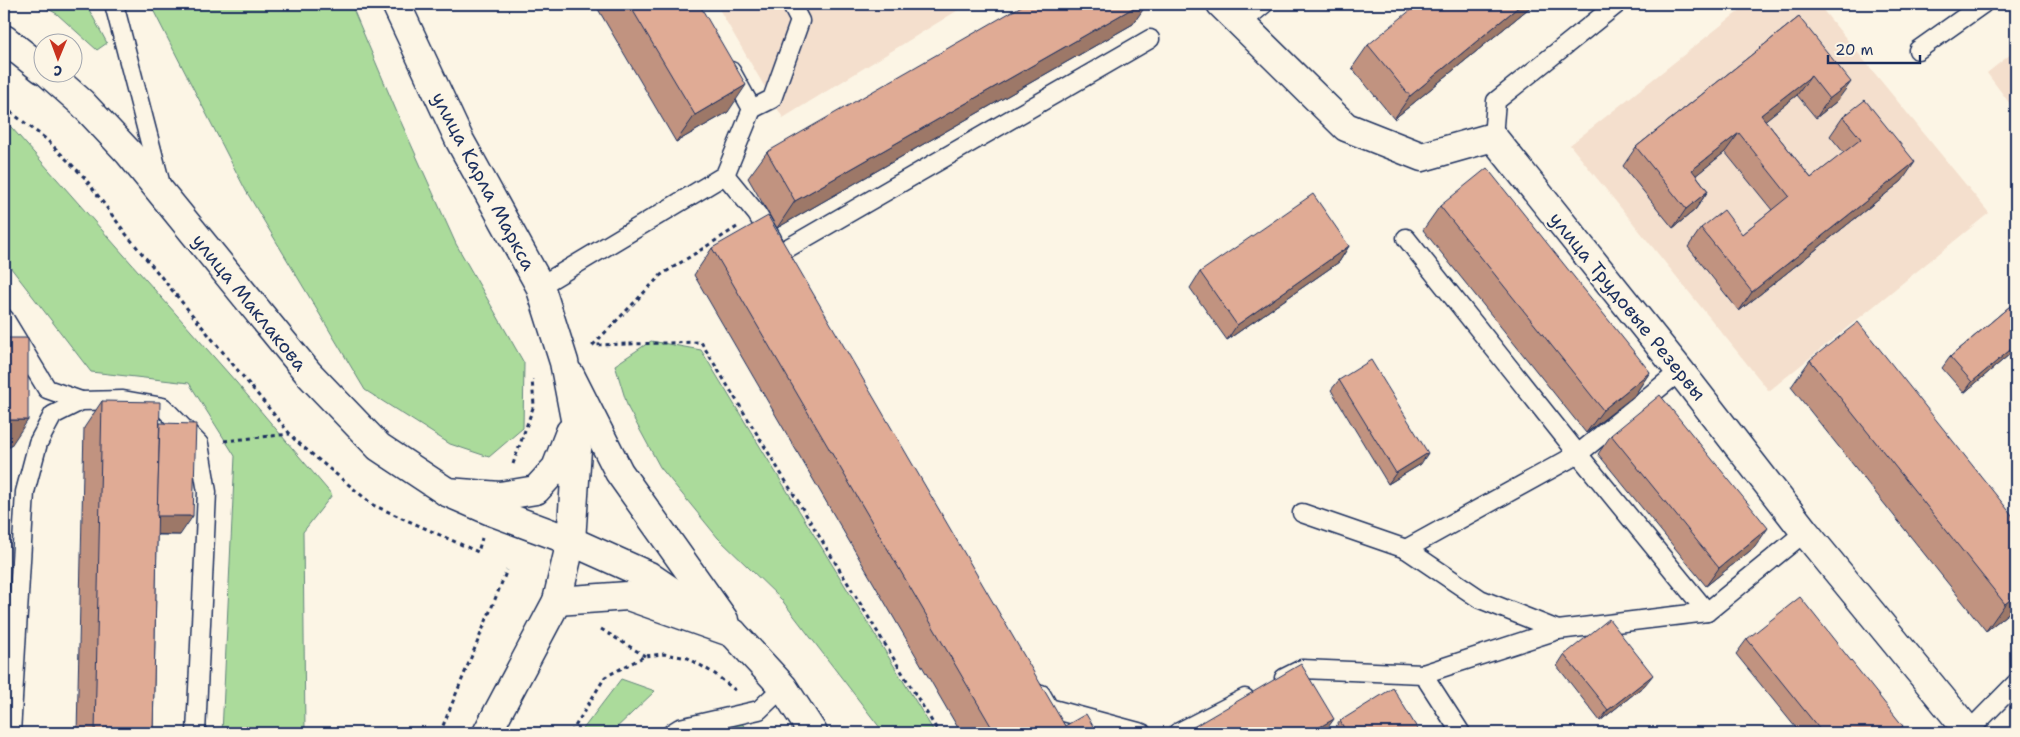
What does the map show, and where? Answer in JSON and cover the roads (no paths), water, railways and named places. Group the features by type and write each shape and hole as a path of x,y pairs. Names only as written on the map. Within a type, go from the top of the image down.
{"street":[{"name":"улица Карла Маркса","path":"396,4 460,141 540,286 564,362"},
{"path":"1221,4 1346,127 1422,157 1493,137"},
{"path":"4,40 32,61"},
{"name":"улица Маклакова","path":"59,82 82,102 123,146 309,374 379,447 446,492 475,505 571,541"},
{"name":"улица Трудовые Резервы","path":"1493,137 1680,371 1805,532 1969,733"},
{"path":"487,733 557,601 571,541 576,449 575,419 564,362"},
{"path":"564,362 619,472 733,633 783,687 812,733"},
{"path":"446,492 500,496 536,490 556,468 575,419"},
{"path":"571,541 648,576 733,633"},
{"path":"557,601 628,596 733,633"}],"lane":[{"path":"114,4 164,198"},
{"path":"540,286 725,175 752,109 772,99 800,21 790,4"},
{"path":"1241,23 1264,4"},
{"path":"1493,137 1496,101 1617,4"},
{"path":"1918,50 1983,4"},
{"path":"781,252 1150,39"},
{"path":"725,60 752,109"},
{"path":"725,175 757,214 791,270"},
{"path":"1406,238 1707,612"},
{"path":"4,318 47,389 81,401 123,400 164,407 198,444 207,492 196,733"},
{"path":"1406,549 1578,454 1680,371"},
{"path":"11,733 25,492 38,443 53,415 81,401"},
{"path":"1302,513 1406,549 1480,599 1558,630"},
{"path":"1177,733 1302,669 1423,674 1558,630 1707,612 1805,532"},
{"path":"1423,674 1461,733"},
{"path":"1034,682 1049,708 1142,733"},
{"path":"1969,733 2016,683"},
{"path":"678,731 759,710 783,687"}]}
